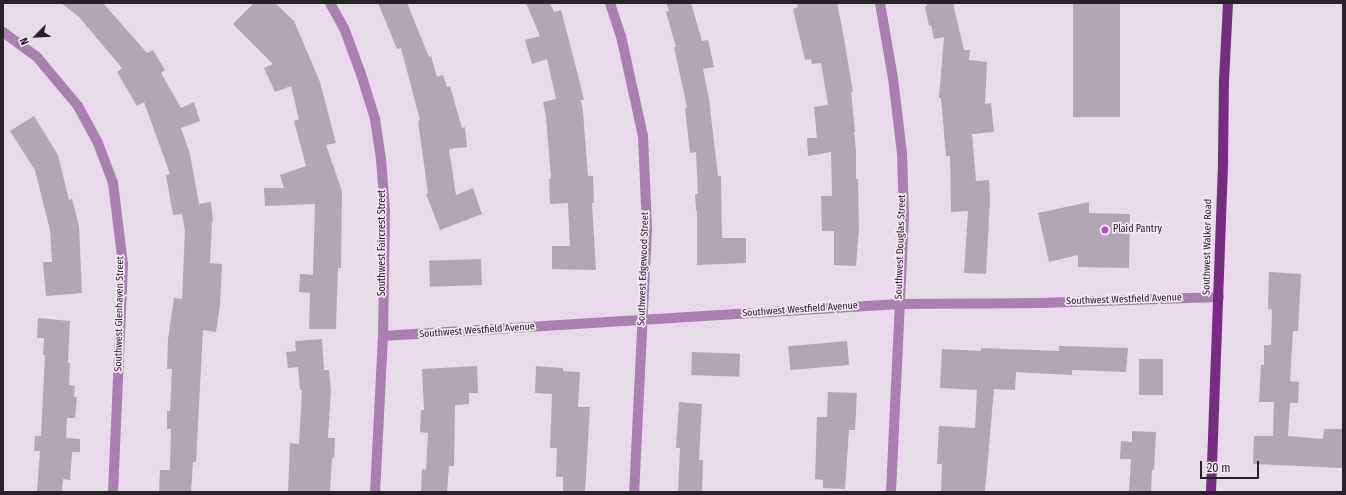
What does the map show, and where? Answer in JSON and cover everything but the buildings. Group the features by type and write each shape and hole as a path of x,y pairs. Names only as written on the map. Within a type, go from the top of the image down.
{"main road":[{"name":"Southwest Walker Road","path":"1212,492 1219,297 1224,80 1228,3"}],"street":[{"name":"Southwest Faircrest Street","path":"330,3 344,28 361,74 375,119 381,159 385,210 383,336 375,492"},
{"name":"Southwest Edgewood Street","path":"610,3 622,36 642,136 647,229 634,492"},
{"name":"Southwest Douglas Street","path":"880,3 893,78 902,153 904,216 891,492"},
{"name":"Southwest Glenhaven Street","path":"3,32 37,57 78,106 98,143 113,183 123,264 113,492"},
{"name":"Southwest Westfield Avenue","path":"383,336 899,304 1041,303 1219,297"}],"place":[{"name":"Plaid Pantry","path":"1105,230"}]}
